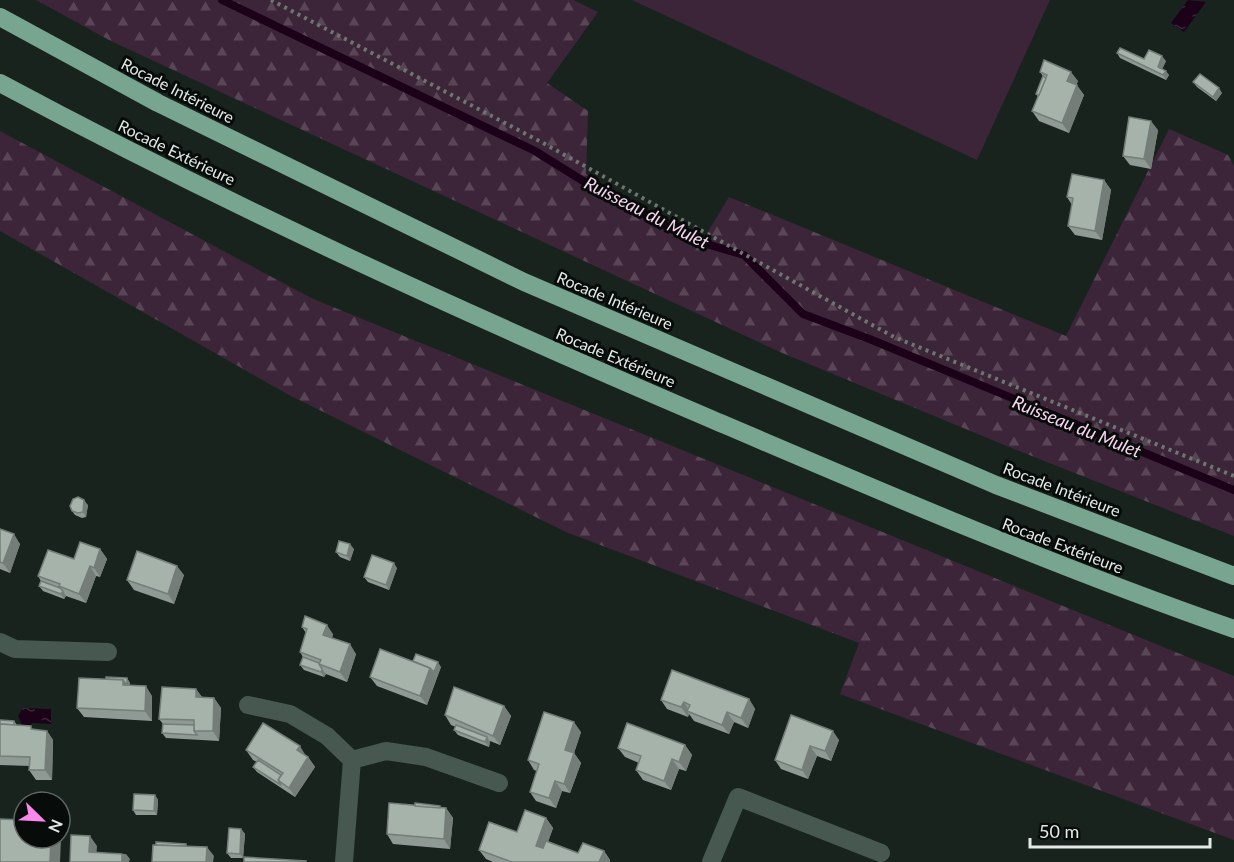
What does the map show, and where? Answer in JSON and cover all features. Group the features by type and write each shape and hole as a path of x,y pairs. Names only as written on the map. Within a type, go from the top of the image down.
{"highway":[{"name":"Rocade Intérieure","path":"0,17 158,103 524,282 996,484 1234,576"},
{"name":"Rocade Extérieure","path":"0,82 130,153 501,329 973,532 1234,629"}],"street":[{"path":"0,642 15,649 108,652"},
{"path":"248,705 290,714 327,736 352,760"},
{"path":"352,760 386,751 426,757 499,783"},
{"path":"344,862 352,760"},
{"path":"711,862 738,797 881,853"}],"path":[{"path":"271,0 543,143 894,337 1234,476"}],"green space":[{"path":"36,0 573,0 598,12 547,83 588,111 586,174 698,248 729,197 1066,336 1169,129 1228,155 1234,166 1234,536 1014,449 780,352 111,41"},
{"path":"632,0 1050,0 977,160"},
{"path":"0,131 311,298 1234,676 1234,840 840,694 859,643 566,532 289,395 0,231"}],"water":[{"path":"1188,0 1206,2 1184,32 1171,23"},
{"path":"23,708 51,709 51,724 32,723 30,727 23,727 18,716"}],"building":[{"path":"1120,48 1144,59 1149,50 1162,56 1158,67 1166,71 1163,75 1117,53"},
{"path":"1044,60 1071,72 1067,81 1077,85 1062,123 1032,111 1047,75 1040,72"},
{"path":"1200,74 1219,88 1213,97 1193,82"},
{"path":"1043,76 1046,78 1039,95 1036,94"},
{"path":"1129,117 1151,121 1144,159 1123,156"},
{"path":"1072,174 1104,180 1095,231 1068,226 1073,198 1067,197"},
{"path":"78,497 84,500 83,512 78,513 72,511 70,506 73,499"},
{"path":"0,529 14,534 3,563 0,562"},
{"path":"339,541 350,544 347,556 336,552"},
{"path":"80,542 100,549 94,568 90,566 79,594 38,576 48,550 74,559"},
{"path":"137,551 177,566 168,594 127,580"},
{"path":"372,555 394,563 386,585 364,577"},
{"path":"41,581 63,591 61,594 39,586"},
{"path":"305,616 327,625 323,635 350,644 340,672 319,664 321,660 300,652 307,629 302,627"},
{"path":"380,649 430,668 420,696 370,677"},
{"path":"416,654 438,662 434,672 413,661"},
{"path":"303,657 319,663 321,672 300,665"},
{"path":"672,670 749,699 741,718 727,712 722,725 687,711 690,705 684,702 681,707 661,700"},
{"path":"106,677 127,678 127,685 123,680 106,679"},
{"path":"79,678 123,680 123,685 146,686 145,711 77,708"},
{"path":"162,687 196,689 196,697 214,698 213,731 194,731 194,720 159,719"},
{"path":"454,687 504,706 493,736 445,715"},
{"path":"544,712 574,722 565,750 574,753 564,784 555,781 549,798 530,792 539,764 528,760"},
{"path":"791,715 833,731 825,751 810,746 802,770 775,760"},
{"path":"0,720 14,721 14,725 0,724"},
{"path":"263,723 300,746 297,750 308,757 289,788 278,780 283,773 246,750"},
{"path":"627,723 685,745 679,762 672,759 664,781 636,770 641,756 618,748"},
{"path":"0,724 31,726 31,729 47,731 45,770 29,770 30,757 0,756"},
{"path":"163,724 194,725 197,735 162,733"},
{"path":"456,725 487,737 485,742 454,730"},
{"path":"258,760 281,775 278,780 281,785 253,767"},
{"path":"134,794 155,795 154,811 133,810"},
{"path":"389,803 446,808 444,839 387,834"},
{"path":"415,803 440,806 440,808 415,806"},
{"path":"525,810 546,818 536,846 543,848 546,841 578,853 583,843 604,851 599,862 512,862 479,850 489,822 517,832"},
{"path":"0,819 12,820 12,850 50,850 50,862 0,862"},
{"path":"229,828 241,829 240,854 227,853"},
{"path":"72,835 90,836 89,852 122,854 122,862 70,862"},
{"path":"156,842 186,844 186,846 156,845"},
{"path":"153,845 207,847 206,862 152,862"},
{"path":"244,857 306,861 306,862 244,862"}],"waterway":[{"name":"Ruisseau du Mulet","path":"222,0 535,151 596,189 693,240 744,255 803,314 872,340 1234,490"}]}
